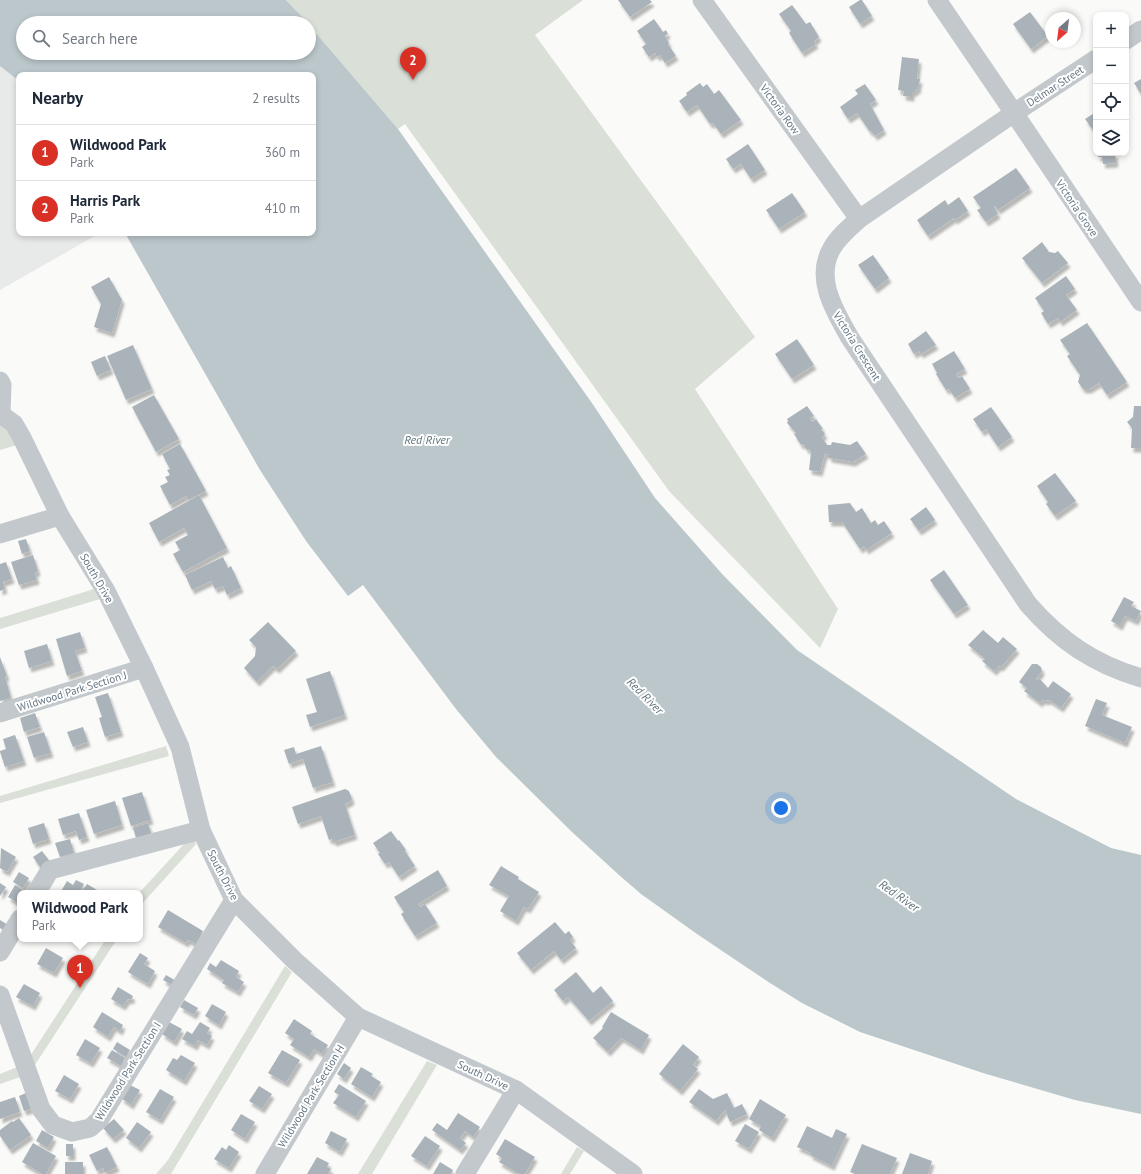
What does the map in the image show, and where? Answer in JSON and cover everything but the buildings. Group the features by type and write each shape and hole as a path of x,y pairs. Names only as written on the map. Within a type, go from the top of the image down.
{"street":[{"name":"Victoria Row","path":"702,0 859,219"},
{"path":"937,0 1014,113"},
{"path":"1129,38 1141,30"},
{"name":"Delmar Street","path":"1014,113 1093,61"},
{"name":"Victoria Crescent","path":"1014,113 859,219 840,236 831,249 826,261 825,277 828,293 835,311 850,338 1028,604 1043,622 1066,641 1098,662 1124,673 1141,678"},
{"name":"Victoria Grove","path":"1014,113 1141,302"},
{"path":"0,381 2,385 0,414"},
{"name":"South Drive","path":"0,414 14,424 22,438 60,516 106,591 144,668 180,747 201,830 234,900 294,960 358,1017 516,1090 633,1174"},
{"path":"0,534 60,516"},
{"name":"Wildwood Park Section J","path":"0,713 144,668"},
{"path":"38,890 50,870 201,830"},
{"name":"Wildwood Park Section I","path":"0,995 41,1109 53,1125 72,1132 90,1128 99,1120 234,900"},
{"path":"0,952 17,924"},
{"name":"Wildwood Park Section H","path":"264,1174 358,1017"},
{"path":"465,1174 516,1090"}],"shaded area":[{"path":"286,0 583,0 535,35 755,337 695,389 838,609 820,648 669,491 405,124 398,129 316,33 316,16 301,16"},
{"path":"0,66 16,79 16,236 95,236 0,290"},
{"path":"0,426 7,431 17,445 0,450"},
{"path":"94,589 100,599 0,629 0,618"},
{"path":"166,746 169,756 0,803 0,796"},
{"path":"194,839 196,844 143,903 143,890 142,890 185,843"},
{"path":"104,942 115,942 29,1074 0,1084 0,1074 25,1064"},
{"path":"285,966 292,972 171,1174 156,1174 168,1160"},
{"path":"427,1061 437,1065 372,1174 358,1174"},
{"path":"577,1147 584,1151 570,1174 561,1174"}],"water":[{"name":"Red River","path":"0,0 286,0 301,16 16,16 16,60 316,60 316,33 398,129 594,406 655,498 723,575 797,650 1016,799 1111,848 1141,855 1141,1114 1075,1100 983,1073 860,1032 802,1003 770,983 641,894 572,832 496,757 456,709 363,585 348,596 306,541 260,470 127,236 316,236 316,72 16,72 16,79 0,66"}],"place":[{"name":"Harris Park","path":"413,80"},
{"name":"Wildwood Park","path":"80,988"}]}
